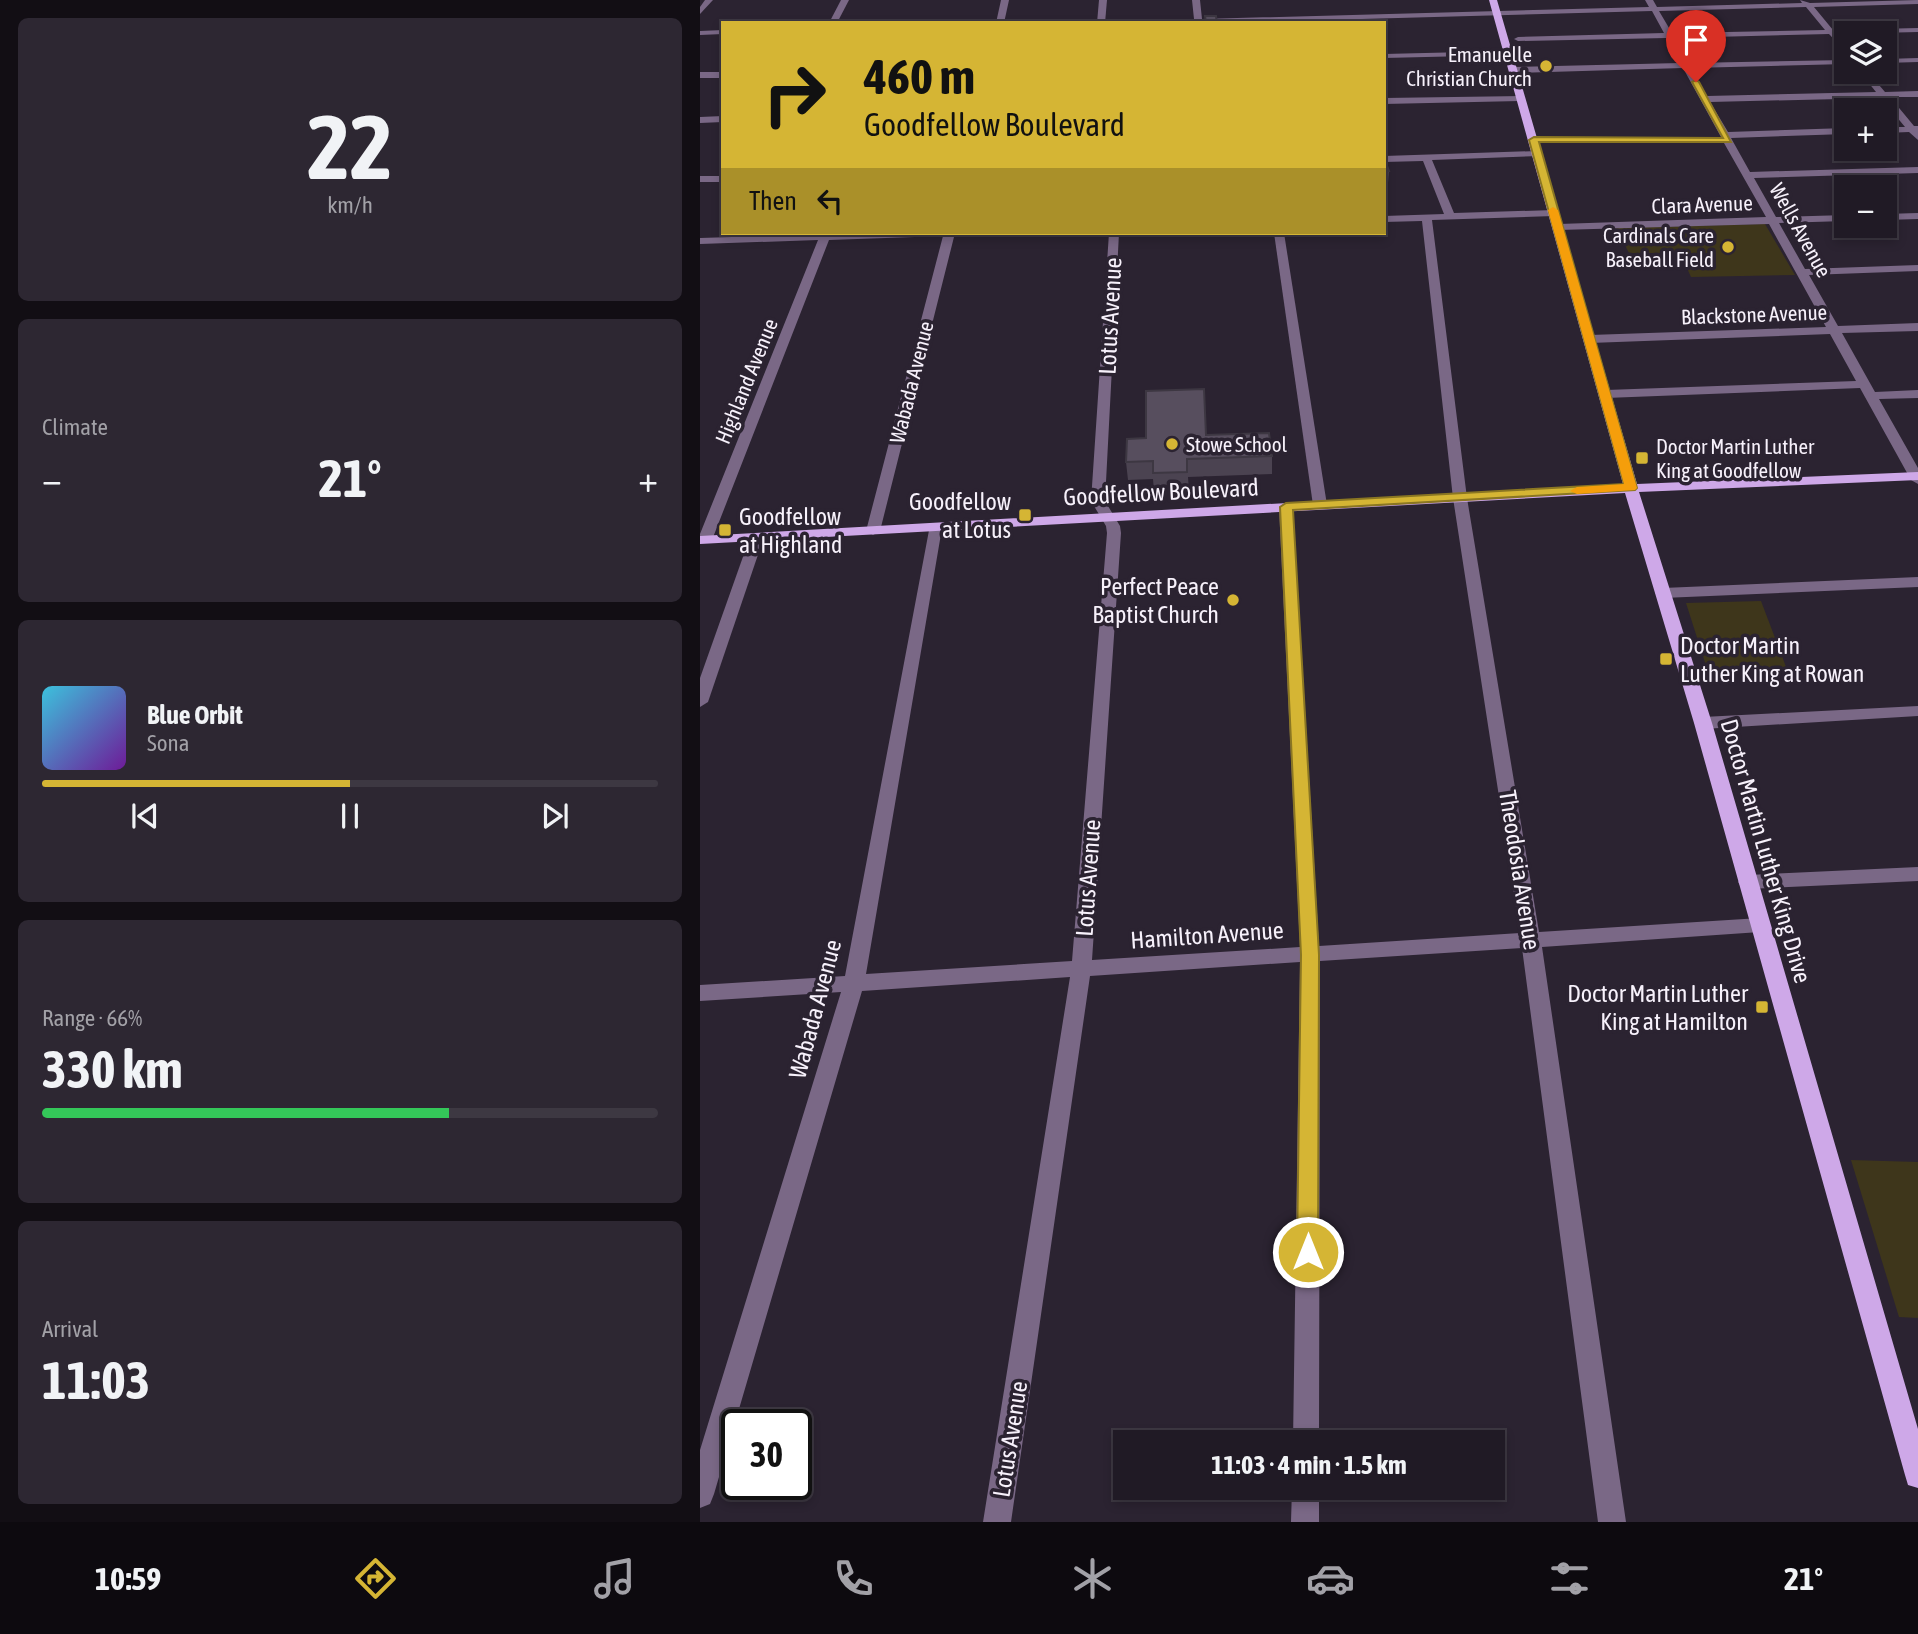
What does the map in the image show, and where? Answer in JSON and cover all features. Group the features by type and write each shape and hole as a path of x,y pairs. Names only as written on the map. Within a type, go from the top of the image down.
{"main road":[{"name":"Doctor Martin Luther King Drive","path":"1493,0 1631,488 1703,723 1918,1475"},
{"name":"Goodfellow Boulevard","path":"703,540 1631,488 1917,477"}],"street":[{"path":"700,12 709,0"},
{"path":"834,21 845,0"},
{"path":"1000,21 1005,0"},
{"path":"1101,21 1103,0"},
{"path":"1196,0 1198,21 1399,12 1497,13 1651,4 1918,2"},
{"path":"1806,2 1834,35"},
{"name":"Wells Avenue","path":"1651,4 1917,477"},
{"path":"1518,39 1918,30"},
{"path":"700,33 721,33"},
{"path":"1386,56 1507,53"},
{"path":"1897,61 1918,60"},
{"path":"1513,70 1834,62"},
{"path":"700,75 721,75"},
{"path":"1875,84 1916,132"},
{"path":"1705,99 1918,94"},
{"path":"1386,101 1520,98"},
{"path":"702,123 721,120"},
{"path":"1897,131 1916,132"},
{"path":"1534,140 1727,138 1834,132"},
{"path":"1386,159 1537,154"},
{"path":"1426,157 1450,217"},
{"path":"1748,175 1918,170"},
{"path":"700,179 721,179"},
{"path":"1386,219 1554,213"},
{"path":"1897,217 1918,216"},
{"name":"Theodosia Avenue","path":"1427,218 1460,498 1531,941 1612,1522"},
{"name":"Clara Avenue","path":"1559,227 1834,218"},
{"path":"700,252 703,241 888,235"},
{"name":"Wabada Avenue","path":"873,531 949,235"},
{"name":"Lotus Avenue","path":"998,1522 1081,971 1114,533 1109,518 1098,501 1114,235"},
{"path":"1279,235 1320,505"},
{"name":"Highland Avenue","path":"703,540 825,237"},
{"path":"1802,272 1918,268"},
{"name":"Blackstone Avenue","path":"1590,339 1918,327"},
{"path":"1606,394 1865,384"},
{"path":"1872,396 1918,394"},
{"path":"1286,507 1310,955 1306,1430"},
{"name":"Wabada Avenue","path":"700,1494 854,982 935,527"},
{"path":"700,702 757,537"},
{"path":"1663,593 1918,582"},
{"path":"1703,723 1918,711"},
{"path":"1748,882 1918,874"},
{"name":"Hamilton Avenue","path":"700,993 854,982 1081,971 1760,925"},
{"path":"1305,1522 1306,1500"}],"shaded area":[{"path":"1765,224 1795,275 1691,277 1680,253 1629,253 1616,228"},
{"path":"1761,601 1788,672 1708,672 1686,603"},
{"path":"1851,1160 1918,1162 1918,1318 1899,1317"}],"building":[{"path":"1205,16 1216,16 1217,21 1206,21"},
{"path":"1204,389 1206,435 1269,433 1272,456 1187,459 1187,472 1153,473 1153,461 1126,462 1127,439 1146,438 1146,391"}],"slow traffic":[{"path":"1553,210 1631,488 1577,491"}],"place":[{"name":"Emanuelle Christian Church","path":"1546,66"},
{"name":"Cardinals Care Baseball Field","path":"1728,247"},
{"name":"Stowe School","path":"1172,444"},
{"name":"Doctor Martin Luther King at Goodfellow","path":"1642,458"},
{"name":"Goodfellow at Lotus","path":"1025,515"},
{"name":"Goodfellow at Highland","path":"725,530"},
{"name":"Perfect Peace Baptist Church","path":"1233,600"},
{"name":"Doctor Martin Luther King at Rowan","path":"1666,659"},
{"name":"Doctor Martin Luther King at Hamilton","path":"1762,1007"}],"route":[{"path":"1308,1252 1310,955 1286,507 1631,488 1534,140 1728,140 1696,82"}]}
